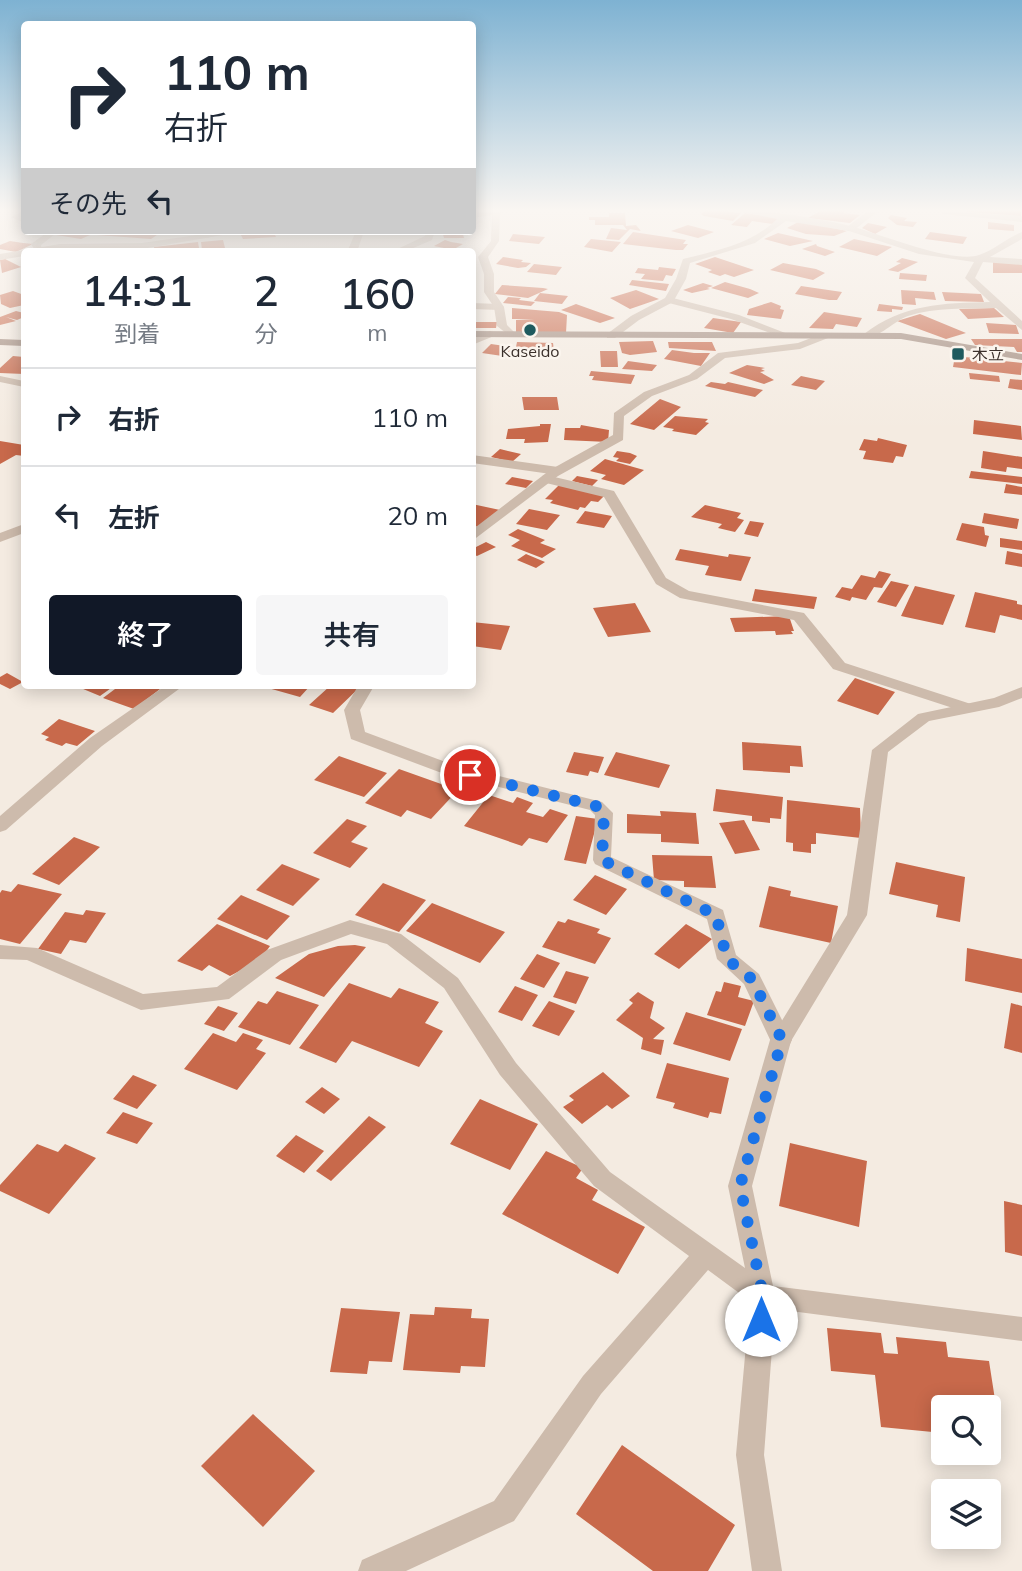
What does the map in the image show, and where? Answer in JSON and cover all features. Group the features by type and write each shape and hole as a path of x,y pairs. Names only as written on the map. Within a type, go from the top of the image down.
{"street":[{"path":"489,284 489,292 499,307 502,326 511,334"},
{"path":"611,336 635,318 669,300 678,284"},
{"path":"977,284 1022,327"},
{"path":"669,300 735,317 788,336"},
{"path":"868,336 885,321 918,309 1000,305"},
{"path":"476,306 499,307"},
{"path":"476,334 901,337 1022,357"},
{"path":"476,340 490,334"},
{"path":"476,534 552,475 619,436 618,415 648,394 693,376 722,355 800,346 824,336"},
{"path":"0,342 21,343"},
{"path":"0,379 21,383"},
{"path":"476,460 552,475 609,494 661,581 672,589 685,595 799,616 839,666 968,708"},
{"path":"0,538 21,529"},
{"path":"0,826 96,742 171,689"},
{"path":"364,689 352,710 356,735 445,768 596,806 604,813 602,860 716,915 727,959 752,979 782,1040"},
{"path":"767,1571 750,1455 763,1296 740,1186 782,1040 857,915 880,750 923,717 999,702 1022,692"},
{"path":"0,952 30,953 141,1002 222,994 274,954 350,927 394,939 451,983 508,1069 601,1179 763,1296 1022,1329"},
{"path":"373,1571 504,1511 592,1385 706,1254"}],"building":[{"path":"629,284 669,284 666,291"},
{"path":"699,284 713,286 692,293 683,290"},
{"path":"720,284 733,284 759,293 748,298 711,288"},
{"path":"502,285 548,289 528,298 495,294"},
{"path":"801,286 842,292 837,300 795,294"},
{"path":"636,290 659,299 630,309 610,298"},
{"path":"901,290 934,292 936,300 915,298 916,305 902,304"},
{"path":"13,291 21,294 21,306 10,308 1,304 0,295"},
{"path":"942,292 981,294 984,302 945,301"},
{"path":"540,293 568,296 562,304 534,301"},
{"path":"508,297 535,302 531,306 503,303"},
{"path":"771,302 784,310 781,319 747,315 749,309"},
{"path":"576,304 615,318 600,323 561,310"},
{"path":"879,304 903,307 902,310 892,309 892,312 877,311"},
{"path":"512,308 567,315 566,333 516,333 516,320 534,319 512,319"},
{"path":"994,308 1004,317 968,319 959,309"},
{"path":"16,311 21,312 21,318 6,317 16,321 0,325 0,317"},
{"path":"824,312 862,318 857,327 836,324 833,329 809,328"},
{"path":"920,314 966,333 946,339 897,321"},
{"path":"713,318 741,322 733,333 704,328"},
{"path":"476,322 497,322 496,328 476,328"},
{"path":"986,323 1016,325 1019,334 989,333"},
{"path":"971,339 1022,339 1022,352 1017,352 1014,347 975,345"},
{"path":"653,341 657,352 630,355 622,353 619,342"},
{"path":"517,342 553,343 554,351 516,347"},
{"path":"668,342 712,342 716,351 669,348"},
{"path":"491,344 518,348 509,357 482,353"},
{"path":"672,350 710,353 701,366 664,359"},
{"path":"600,351 617,351 618,367 601,367"},
{"path":"13,356 21,357 21,374 0,373 0,368"},
{"path":"955,356 1022,363 1021,375 953,367"},
{"path":"628,361 657,365 652,371 622,369"},
{"path":"747,365 765,368 761,369 765,371 760,372 774,380 764,384 729,373"},
{"path":"591,371 635,375 631,384 592,380 594,376 589,376"},
{"path":"969,373 999,376 1000,382 970,379"},
{"path":"801,376 825,381 816,390 791,385"},
{"path":"1010,379 1022,380 1022,390 1008,388"},
{"path":"711,382 728,382 763,390 755,397 705,386"},
{"path":"522,397 557,397 559,410 524,410"},
{"path":"660,399 681,407 654,430 630,424"},
{"path":"675,416 708,419 705,422 709,423 696,435 663,427"},
{"path":"974,420 1021,426 1022,440 973,434"},
{"path":"551,424 548,442 524,443 525,439 506,439 508,429"},
{"path":"581,425 609,430 608,442 564,440 565,428 580,428"},
{"path":"878,438 907,445 903,457 896,456 893,463 863,459 866,451 859,450 864,439 877,441"},
{"path":"0,441 21,444 21,456 16,455 0,464"},
{"path":"500,449 521,454 512,462 491,457"},
{"path":"617,451 637,456 630,464 616,461 619,458 613,457"},
{"path":"983,451 1022,457 1022,469 1007,467 1006,472 981,468"},
{"path":"605,459 644,470 624,485 601,479 606,475 590,471"},
{"path":"971,471 1022,477 1022,484 969,478"},
{"path":"577,476 598,480 592,486 572,481"},
{"path":"512,477 533,481 526,488 505,484"},
{"path":"1006,484 1022,487 1022,495 1004,493"},
{"path":"559,485 605,495 598,502 591,501 585,508 580,507 578,510 550,503 553,500 545,499"},
{"path":"476,505 500,510 481,528 476,526"},
{"path":"705,505 741,513 737,518 744,520 735,532 718,528 722,524 691,517"},
{"path":"529,509 560,515 547,530 516,524"},
{"path":"585,511 612,516 604,528 576,523"},
{"path":"984,513 1019,519 1017,529 982,523"},
{"path":"750,521 764,523 758,537 744,534"},
{"path":"962,523 984,527 985,535 989,536 986,547 956,540"},
{"path":"518,529 545,540 540,543 556,549 542,558 511,546 520,540 508,535"},
{"path":"1000,538 1022,541 1022,550 1000,547"},
{"path":"486,542 496,547 477,556 476,547"},
{"path":"680,549 728,557 729,554 751,557 741,581 705,575 709,566 675,560"},
{"path":"1007,551 1022,554 1022,567 1005,564"},
{"path":"526,554 545,562 536,568 517,560"},
{"path":"879,571 891,574 882,588 874,587 866,600 852,597 850,601 835,597 842,587 852,589 861,575 875,578"},
{"path":"891,581 909,585 896,607 877,602"},
{"path":"915,586 955,595 943,625 901,616"},
{"path":"755,589 817,597 814,609 752,601"},
{"path":"975,592 1017,601 1017,604 1022,605 1022,620 1000,615 995,633 965,627"},
{"path":"635,603 651,632 608,637 593,608"},
{"path":"789,616 793,634 776,635 775,631 735,632 730,618"},
{"path":"476,622 510,626 501,650 476,647"},
{"path":"7,673 21,683 10,689 0,684 0,677"},
{"path":"855,678 895,692 878,715 837,701"},
{"path":"83,689 110,689 100,696"},
{"path":"115,689 160,689 134,709 103,698"},
{"path":"272,689 307,689 300,697"},
{"path":"327,689 358,689 333,713 309,705"},
{"path":"59,719 95,731 77,746 66,743 62,746 45,740 49,737 41,734"},
{"path":"742,742 801,746 803,767 790,766 790,773 743,770"},
{"path":"574,752 604,757 598,773 590,771 588,776 566,772"},
{"path":"616,752 670,765 659,788 604,775"},
{"path":"339,756 387,773 364,797 314,780"},
{"path":"399,769 458,790 431,819 407,810 401,817 365,803"},
{"path":"716,789 783,797 781,819 770,818 770,823 752,821 752,816 713,811"},
{"path":"489,795 513,803 517,797 533,803 526,812 543,817 550,809 568,815 547,843 529,838 522,846 464,826"},
{"path":"787,800 860,808 861,838 816,833 816,844 811,844 811,853 793,851 793,843 786,842"},
{"path":"660,811 696,813 699,844 661,842 661,834 627,833 627,814 661,816"},
{"path":"576,816 598,819 586,864 564,860"},
{"path":"347,819 367,826 351,842 368,848 350,868 313,853"},
{"path":"744,820 760,850 735,854 719,823"},
{"path":"74,837 100,847 59,885 32,874"},
{"path":"652,855 712,856 716,888 684,887 684,881 654,880"},
{"path":"896,862 965,877 960,922 936,917 938,905 889,894"},
{"path":"282,864 320,879 293,906 256,890"},
{"path":"595,875 627,889 606,915 573,900"},
{"path":"383,883 426,900 399,932 355,915"},
{"path":"18,884 62,894 20,944 0,939 0,893 2,890 11,892"},
{"path":"769,886 791,891 790,896 838,906 831,943 759,927"},
{"path":"241,895 290,916 267,940 217,919"},
{"path":"432,903 505,932 480,963 406,931"},
{"path":"86,910 106,913 86,943 70,940 61,954 38,949 65,912 83,915"},
{"path":"568,919 600,929 597,933 611,938 595,964 542,947 558,921 565,923"},
{"path":"217,924 270,946 260,960 230,976 209,965 202,971 177,961"},
{"path":"686,924 712,939 679,969 654,954"},
{"path":"338,946 366,947 324,997 275,978 309,954"},
{"path":"967,948 1022,959 1022,993 965,981"},
{"path":"537,954 560,963 544,988 520,979"},
{"path":"566,971 589,977 576,1004 553,997"},
{"path":"724,982 741,986 738,997 754,1001 745,1026 707,1015 716,991 721,992"},
{"path":"349,983 391,998 399,988 439,1002 425,1023 443,1031 419,1067 352,1041 336,1063 299,1048"},
{"path":"515,986 538,995 522,1021 498,1012"},
{"path":"277,991 319,1005 290,1045 238,1027 258,1001 267,1004"},
{"path":"638,992 654,1002 650,1018 665,1028 653,1039 664,1040 661,1055 641,1049 643,1038 616,1020 633,1003 629,1000"},
{"path":"549,1001 575,1011 559,1036 532,1026"},
{"path":"1011,1003 1022,1006 1022,1053 1004,1048"},
{"path":"218,1006 238,1013 224,1031 204,1024"},
{"path":"686,1012 742,1029 730,1061 673,1044"},
{"path":"213,1033 236,1042 243,1033 263,1040 256,1049 266,1053 237,1090 184,1069"},
{"path":"667,1063 729,1078 721,1114 710,1112 708,1118 673,1108 675,1103 656,1098"},
{"path":"603,1072 630,1096 612,1109 607,1105 582,1124 563,1107 574,1100 569,1096"},
{"path":"133,1075 157,1085 137,1109 113,1099"},
{"path":"322,1087 340,1099 324,1114 305,1102"},
{"path":"480,1099 538,1124 510,1170 450,1144"},
{"path":"123,1112 153,1123 137,1144 106,1133"},
{"path":"369,1116 386,1127 331,1181 316,1171"},
{"path":"296,1135 324,1151 304,1173 276,1156"},
{"path":"790,1143 867,1161 859,1227 779,1206"},
{"path":"37,1144 58,1152 65,1144 96,1158 49,1214 0,1191 0,1185"},
{"path":"546,1151 583,1168 576,1178 598,1190 592,1200 645,1227 618,1274 502,1214"},
{"path":"1004,1201 1022,1205 1022,1256 1005,1252"},
{"path":"435,1307 472,1309 471,1318 489,1319 485,1367 461,1366 460,1373 403,1370 410,1314 434,1315"},
{"path":"341,1308 400,1312 392,1362 369,1361 367,1374 330,1372"},
{"path":"827,1328 881,1333 884,1353 898,1354 896,1337 946,1342 948,1357 989,1361 994,1395 931,1395 931,1432 881,1427 875,1375 831,1371"},
{"path":"253,1414 315,1471 263,1527 201,1466"},
{"path":"622,1445 735,1525 708,1571 653,1571 576,1514"}],"place":[{"name":"Kaseido","path":"530,330"},
{"name":"木立","path":"958,354"}],"route":[{"path":"470,775 596,806 604,813 602,860 716,915 727,959 752,979 782,1040 740,1186 763,1296 761,1320"}]}
